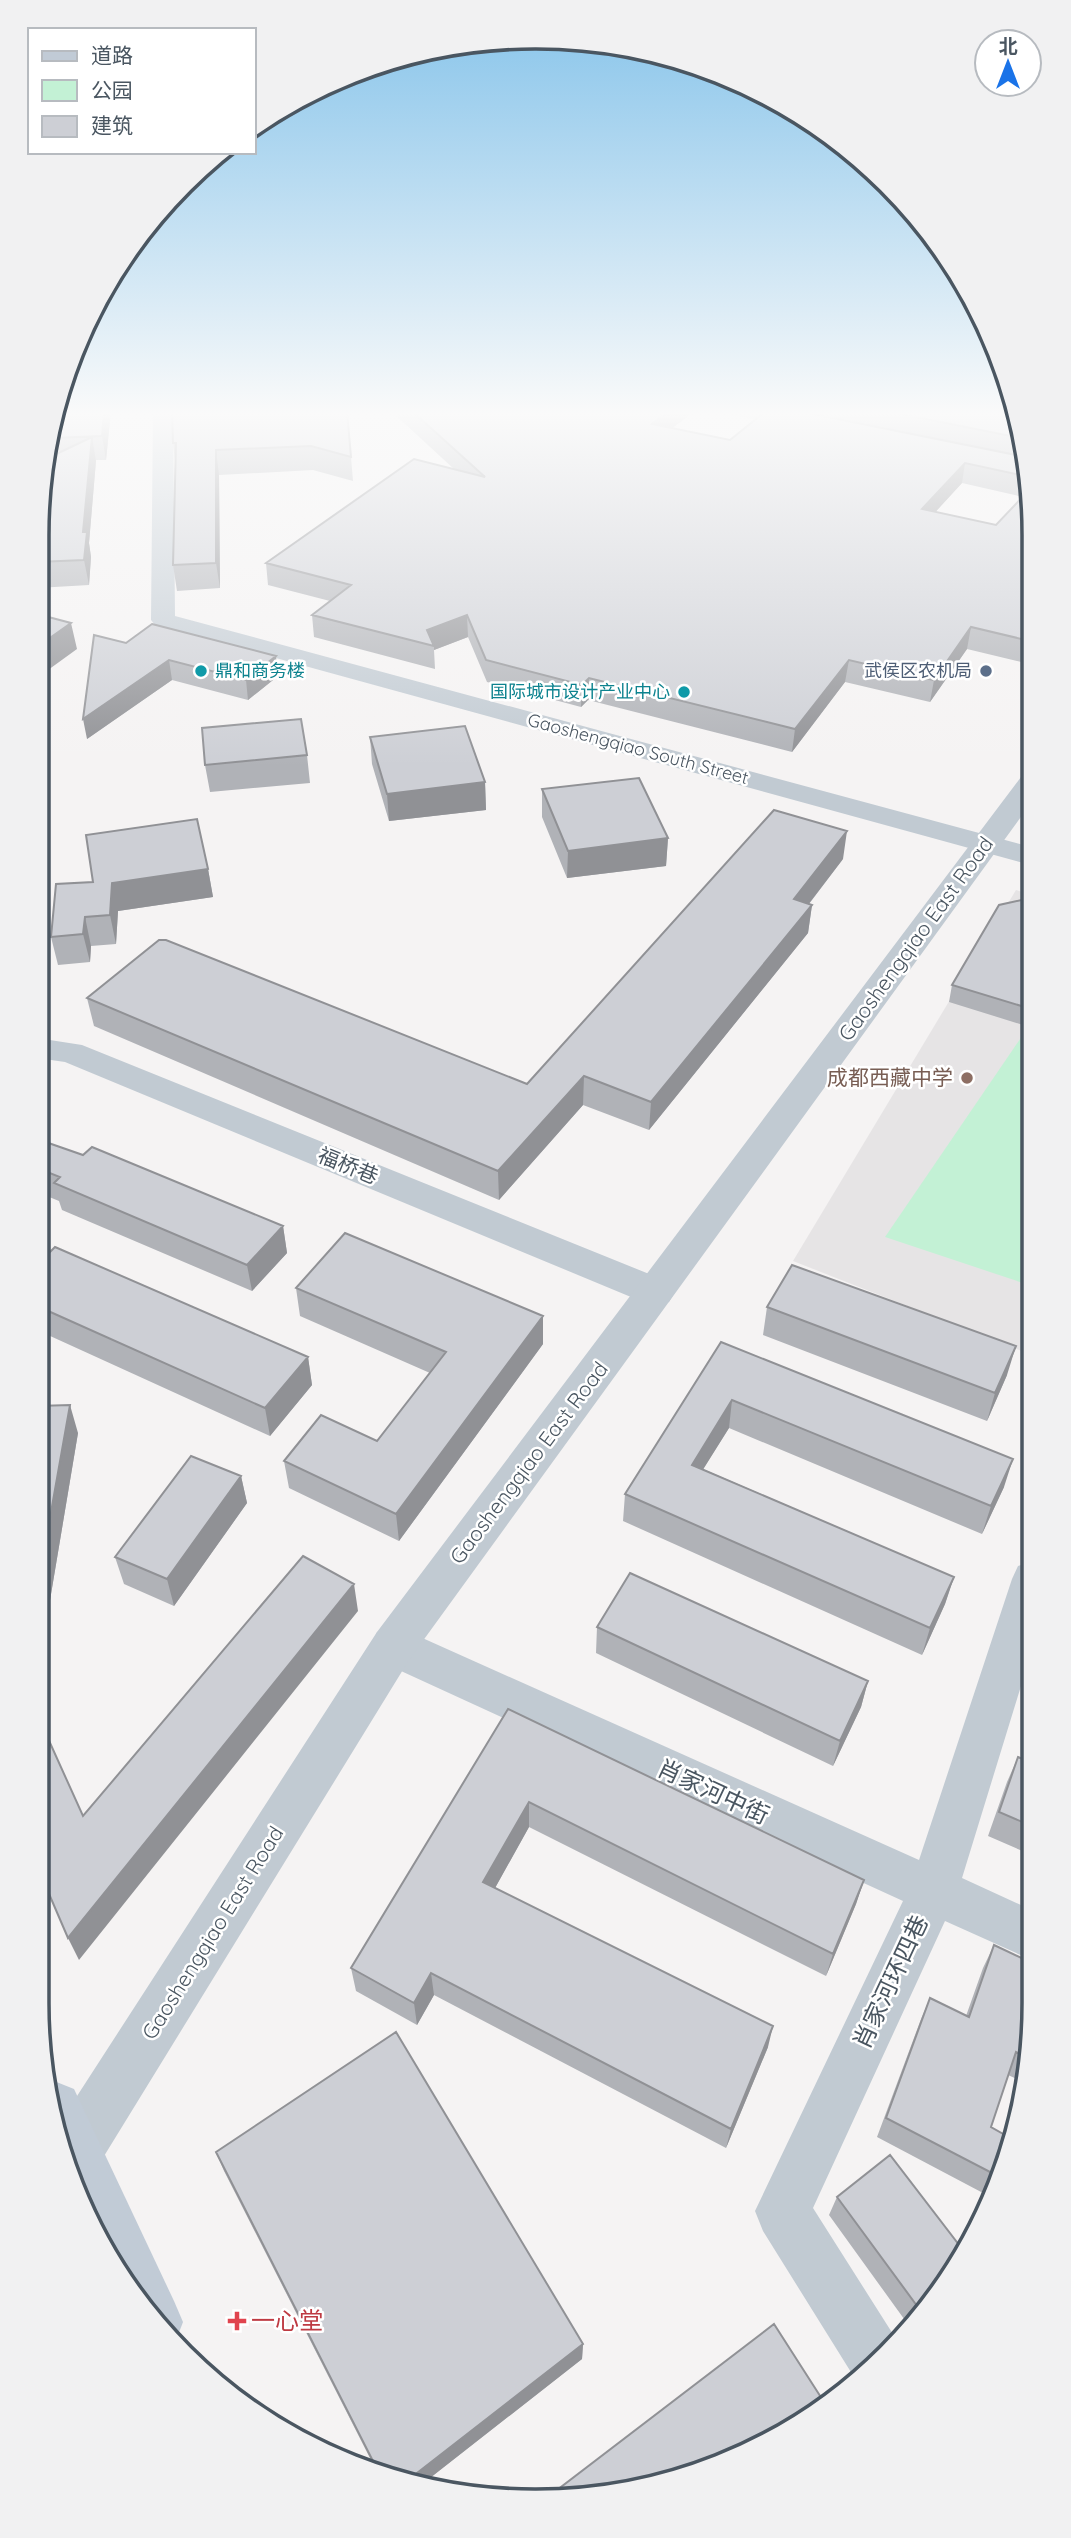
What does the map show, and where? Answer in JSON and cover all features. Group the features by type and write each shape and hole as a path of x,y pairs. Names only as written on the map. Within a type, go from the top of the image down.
{"main road":[{"path":"81,2176 121,2258"}],"street":[{"name":"Gaoshengqiao South Street","path":"163,529 163,620 1022,853"},
{"name":"Gaoshengqiao East Road","path":"69,2137 393,1646 1022,795"},
{"name":"福桥巷","path":"49,1049 71,1052 656,1292"},
{"name":"肖家河环四巷","path":"873,2354 783,2211 933,1892 1022,1613"},
{"name":"肖家河中街","path":"393,1646 1022,1931"}],"shaded area":[{"name":"成都西藏中学","path":"1016,890 1022,892 1022,1351 793,1261"}],"green space":[{"path":"1022,1036 1022,1283 885,1237"}],"building":[{"path":"49,529 83,529 83,532 87,532 84,560 49,561"},
{"path":"174,529 216,529 216,563 173,565"},
{"path":"314,529 1022,529 1022,639 971,627 934,680 849,660 795,729 589,678 582,685 486,660 467,615 427,630 434,646 312,615 351,585 266,563"},
{"path":"49,617 71,623 49,639"},
{"path":"152,624 276,656 246,680 169,660 83,719 94,635 126,643"},
{"path":"301,719 307,755 205,765 202,728"},
{"path":"465,726 485,782 387,794 370,737"},
{"path":"639,778 668,838 568,851 542,789"},
{"path":"774,810 847,831 794,899 812,905 651,1102 584,1076 498,1171 87,998 159,940 166,940 527,1084"},
{"path":"197,819 208,869 112,883 110,915 85,917 83,934 51,937 56,884 93,882 86,835"},
{"path":"1022,900 1022,1006 952,985 999,905"},
{"path":"49,1143 83,1155 92,1147 283,1226 247,1265 54,1183 60,1177 49,1173"},
{"path":"345,1233 543,1316 396,1514 284,1461 321,1415 377,1441 446,1352 296,1288"},
{"path":"55,1247 308,1357 265,1408 49,1311 49,1253"},
{"path":"792,1265 1016,1346 995,1393 767,1307"},
{"path":"721,1342 1013,1459 991,1506 732,1400 692,1465 954,1577 930,1628 625,1494"},
{"path":"70,1405 49,1523 49,1406"},
{"path":"191,1456 241,1476 167,1579 115,1557"},
{"path":"303,1556 354,1584 68,1938 49,1894 49,1741 83,1816"},
{"path":"630,1573 868,1681 840,1741 597,1627"},
{"path":"508,1709 864,1880 833,1954 529,1802 483,1882 773,2026 731,2129 431,1973 414,2003 351,1968"},
{"path":"1018,1757 1022,1759 1022,1822 999,1812"},
{"path":"994,1945 1022,1958 1019,2054 1016,2052 991,2127 1003,2134 991,2172 886,2118 930,1998 969,2017"},
{"path":"396,2032 583,2344 416,2474 373,2461 216,2152"},
{"path":"890,2155 958,2244 916,2305 837,2197"},
{"path":"774,2324 820,2396 751,2439 692,2463 630,2480 559,2488"}],"place":[{"name":"鼎和商务楼","path":"201,671"},
{"name":"武侯区农机局","path":"986,671"},
{"name":"国际城市设计产业中心","path":"684,692"},
{"name":"成都西藏中学","path":"967,1078"},
{"name":"一心堂","path":"237,2321"}]}
